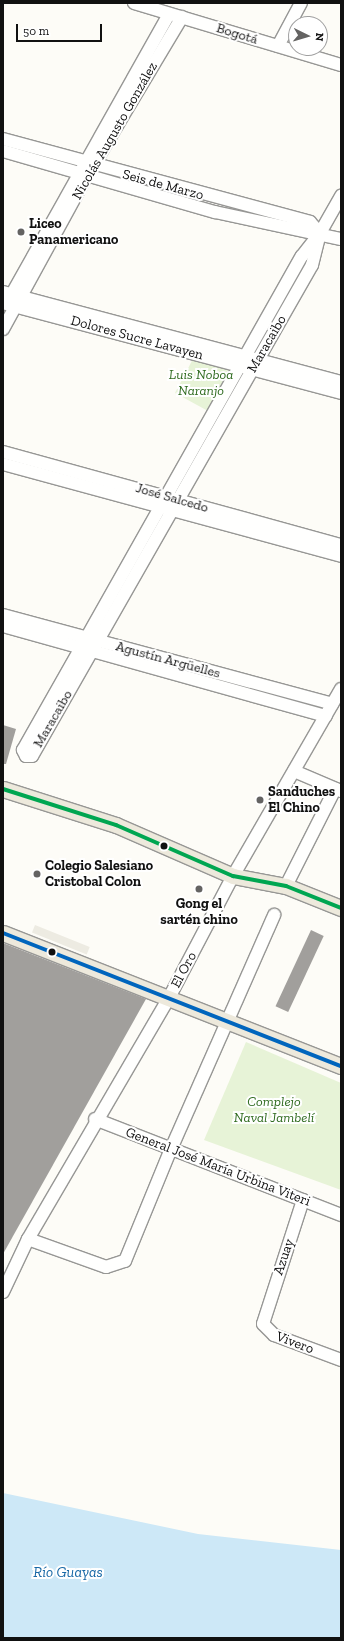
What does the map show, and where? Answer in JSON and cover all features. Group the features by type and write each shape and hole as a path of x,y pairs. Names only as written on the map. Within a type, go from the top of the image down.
{"main road":[{"path":"3,789 116,825 233,876 286,886 341,908"},
{"path":"3,933 341,1066"}],"street":[{"name":"Bogotá","path":"134,3 149,5 169,14 341,65"},
{"path":"278,46 301,3"},
{"name":"Nicolás Augusto González","path":"3,329 9,301 133,88 169,14"},
{"name":"Nicolás Augusto González","path":"133,88 182,17"},
{"name":"Seis de Marzo","path":"3,138 86,169 215,212 306,233 320,233 341,239"},
{"name":"Seis de Marzo","path":"3,151 310,222 320,233"},
{"name":"Maracaibo","path":"170,503 243,361 302,256 320,233 341,196"},
{"path":"215,212 219,200"},
{"name":"Maracaibo","path":"89,644 32,756 26,756 23,750 89,644 170,503 255,364 312,265 320,233"},
{"name":"Dolores Sucre Lavayen","path":"9,301 255,364 341,382"},
{"name":"Dolores Sucre Lavayen","path":"255,364 341,394"},
{"name":"José Salcedo","path":"3,452 58,473"},
{"name":"José Salcedo","path":"3,464 58,473 170,503 303,540 341,556"},
{"name":"José Salcedo","path":"303,540 341,545"},
{"name":"Agustín Argüelles","path":"3,615 213,685 326,716"},
{"name":"Agustín Argüelles","path":"3,626 216,673 332,704"},
{"path":"213,685 216,673"},
{"name":"El Oro","path":"3,1292 28,1239 95,1120 168,999 233,876 341,689"},
{"path":"286,886 338,790 294,771"},
{"path":"28,1239 106,1267 125,1261 171,1149 274,915"},
{"name":"General José María Urbina Viteri","path":"95,1120 341,1215"},
{"name":"Azuay","path":"264,1314 303,1200"},
{"name":"Vivero","path":"264,1314 263,1324 274,1335 341,1360"}],"green space":[{"name":"Luis Noboa Naranjo","path":"194,357 229,369 208,411 175,393"},
{"name":"Complejo Naval Jambelí","path":"246,1042 341,1083 341,1190 204,1140"}],"shaded area":[{"path":"35,925 90,947 87,955 32,932"}],"water":[{"name":"Río Guayas","path":"3,1493 198,1534 341,1550 341,1638 3,1638"}],"building":[{"path":"3,725 16,729 6,764 3,764"},
{"path":"311,930 324,936 288,1012 276,1006"},
{"path":"3,943 146,999 3,1254"}],"transit line":[{"path":"3,789 116,825 233,876 286,886 341,908"},
{"path":"3,933 341,1066"}],"place":[{"name":"Liceo Panamericano","path":"21,232"},
{"name":"Sanduches El Chino","path":"260,800"},
{"name":"Colegio Salesiano Cristobal Colon","path":"37,874"},
{"name":"Gong el sartén chino","path":"199,889"}]}
